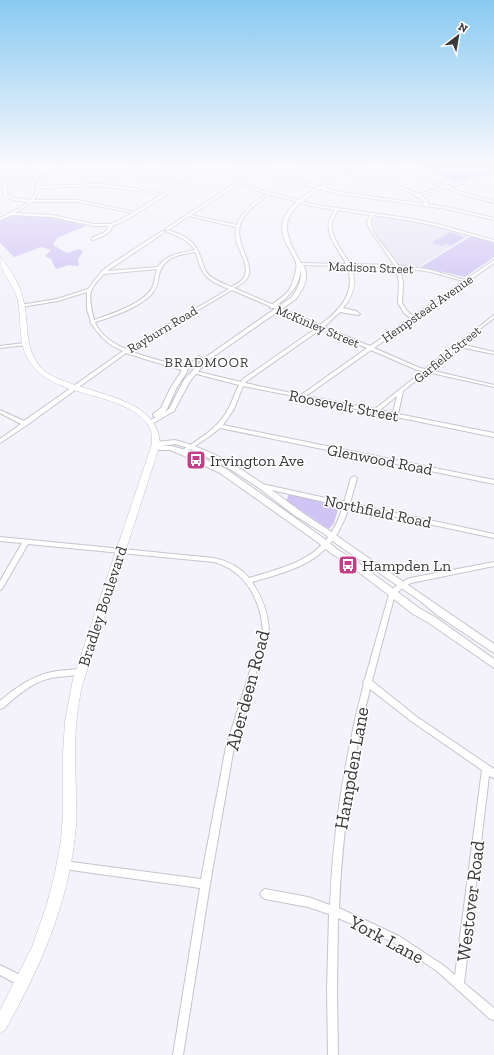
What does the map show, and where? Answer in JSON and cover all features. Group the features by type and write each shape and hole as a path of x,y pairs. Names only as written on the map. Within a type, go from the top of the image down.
{"main road":[{"path":"0,260 16,288 21,306 24,344 28,356 40,370 53,378 73,388 126,406 148,421 156,442"},
{"name":"Bradley Boulevard","path":"0,1025 23,983 39,949 50,916 63,865 69,825 70,729 75,691 156,442"}],"street":[{"path":"0,219 11,214"},
{"path":"17,214 52,216 94,225 110,225 133,214"},
{"path":"21,306 58,300 88,290 102,273 113,264 166,231 188,215 238,226 245,214"},
{"path":"218,343 294,298 301,287 304,278 303,268 299,264 286,240 284,227 287,214"},
{"path":"183,452 219,426 230,412 241,384 320,327 340,310 348,298 352,287 352,275 349,265 329,229 330,219 333,214"},
{"path":"372,214 370,227 397,266 400,279 399,303 403,310 412,318"},
{"path":"373,214 436,224 494,241"},
{"path":"473,214 494,219"},
{"path":"93,238 107,232 110,229 110,225"},
{"name":"Rayburn Road","path":"0,441 126,351 244,280 248,271 238,241 238,226"},
{"name":"McKinley Street","path":"166,231 187,239 193,245 206,275 216,282 426,371 494,386"},
{"path":"92,322 128,308 146,297 156,285 160,268 163,263 176,255 196,251"},
{"name":"Hempstead Avenue","path":"301,397 494,261"},
{"name":"Madison Street","path":"299,264 397,266 431,271 466,281"},
{"path":"102,273 160,268"},
{"name":"Roosevelt Street","path":"88,290 88,309 96,332 115,347 126,351 190,371 241,384 494,435"},
{"path":"190,371 276,308"},
{"name":"Garfield Street","path":"376,412 494,316"},
{"path":"488,321 494,322"},
{"path":"0,347 24,344"},
{"path":"458,345 494,353"},
{"path":"148,421 172,410 190,371 212,347"},
{"name":"Garfield Street","path":"395,415 400,391"},
{"path":"0,411 24,424"},
{"name":"Glenwood Road","path":"219,426 494,482"},
{"path":"156,442 175,442 191,446 218,458 262,486 494,649"},
{"path":"156,442 183,452 223,471 365,572 392,593 494,664"},
{"path":"247,581 297,566 317,553 333,536 346,504 354,478"},
{"path":"254,492 262,486"},
{"name":"Northfield Road","path":"262,486 494,536"},
{"name":"Aberdeen Road","path":"0,539 214,560 238,570 262,603 266,617 266,630 230,747 205,884 178,1055"},
{"path":"0,587 27,541"},
{"path":"392,593 410,581 494,564"},
{"name":"Hampden Lane","path":"333,1055 332,1013 334,911 338,842 344,795 356,730 367,682 392,593"},
{"path":"0,706 18,690 34,681 50,675 80,672"},
{"path":"367,682 414,720 490,771"},
{"name":"Westover Road","path":"459,985 490,771"},
{"path":"63,865 205,884"},
{"name":"York Lane","path":"265,894 308,902 334,911 396,939 440,968 494,1015"},
{"path":"0,970 23,983"}],"shaded area":[{"path":"13,215 49,216 86,226 57,238 53,245 67,253 79,249 83,251 78,260 79,266 69,265 56,269 51,259 45,256 51,250 41,247 14,257 0,243 0,221"},
{"path":"378,216 428,224 470,235 418,267 403,265 399,263 376,234 373,224 374,217"},
{"path":"450,232 465,237 451,246 446,244 442,246 432,243"},
{"path":"471,236 494,243 494,257 465,277 421,267"},
{"path":"289,494 339,506 334,523 329,529 286,501"}],"place":[{"name":"Irvington Ave","path":"196,460"},
{"name":"Hampden Ln","path":"348,565"}],"district":[{"name":"BRADMOOR","path":"207,362"}]}
